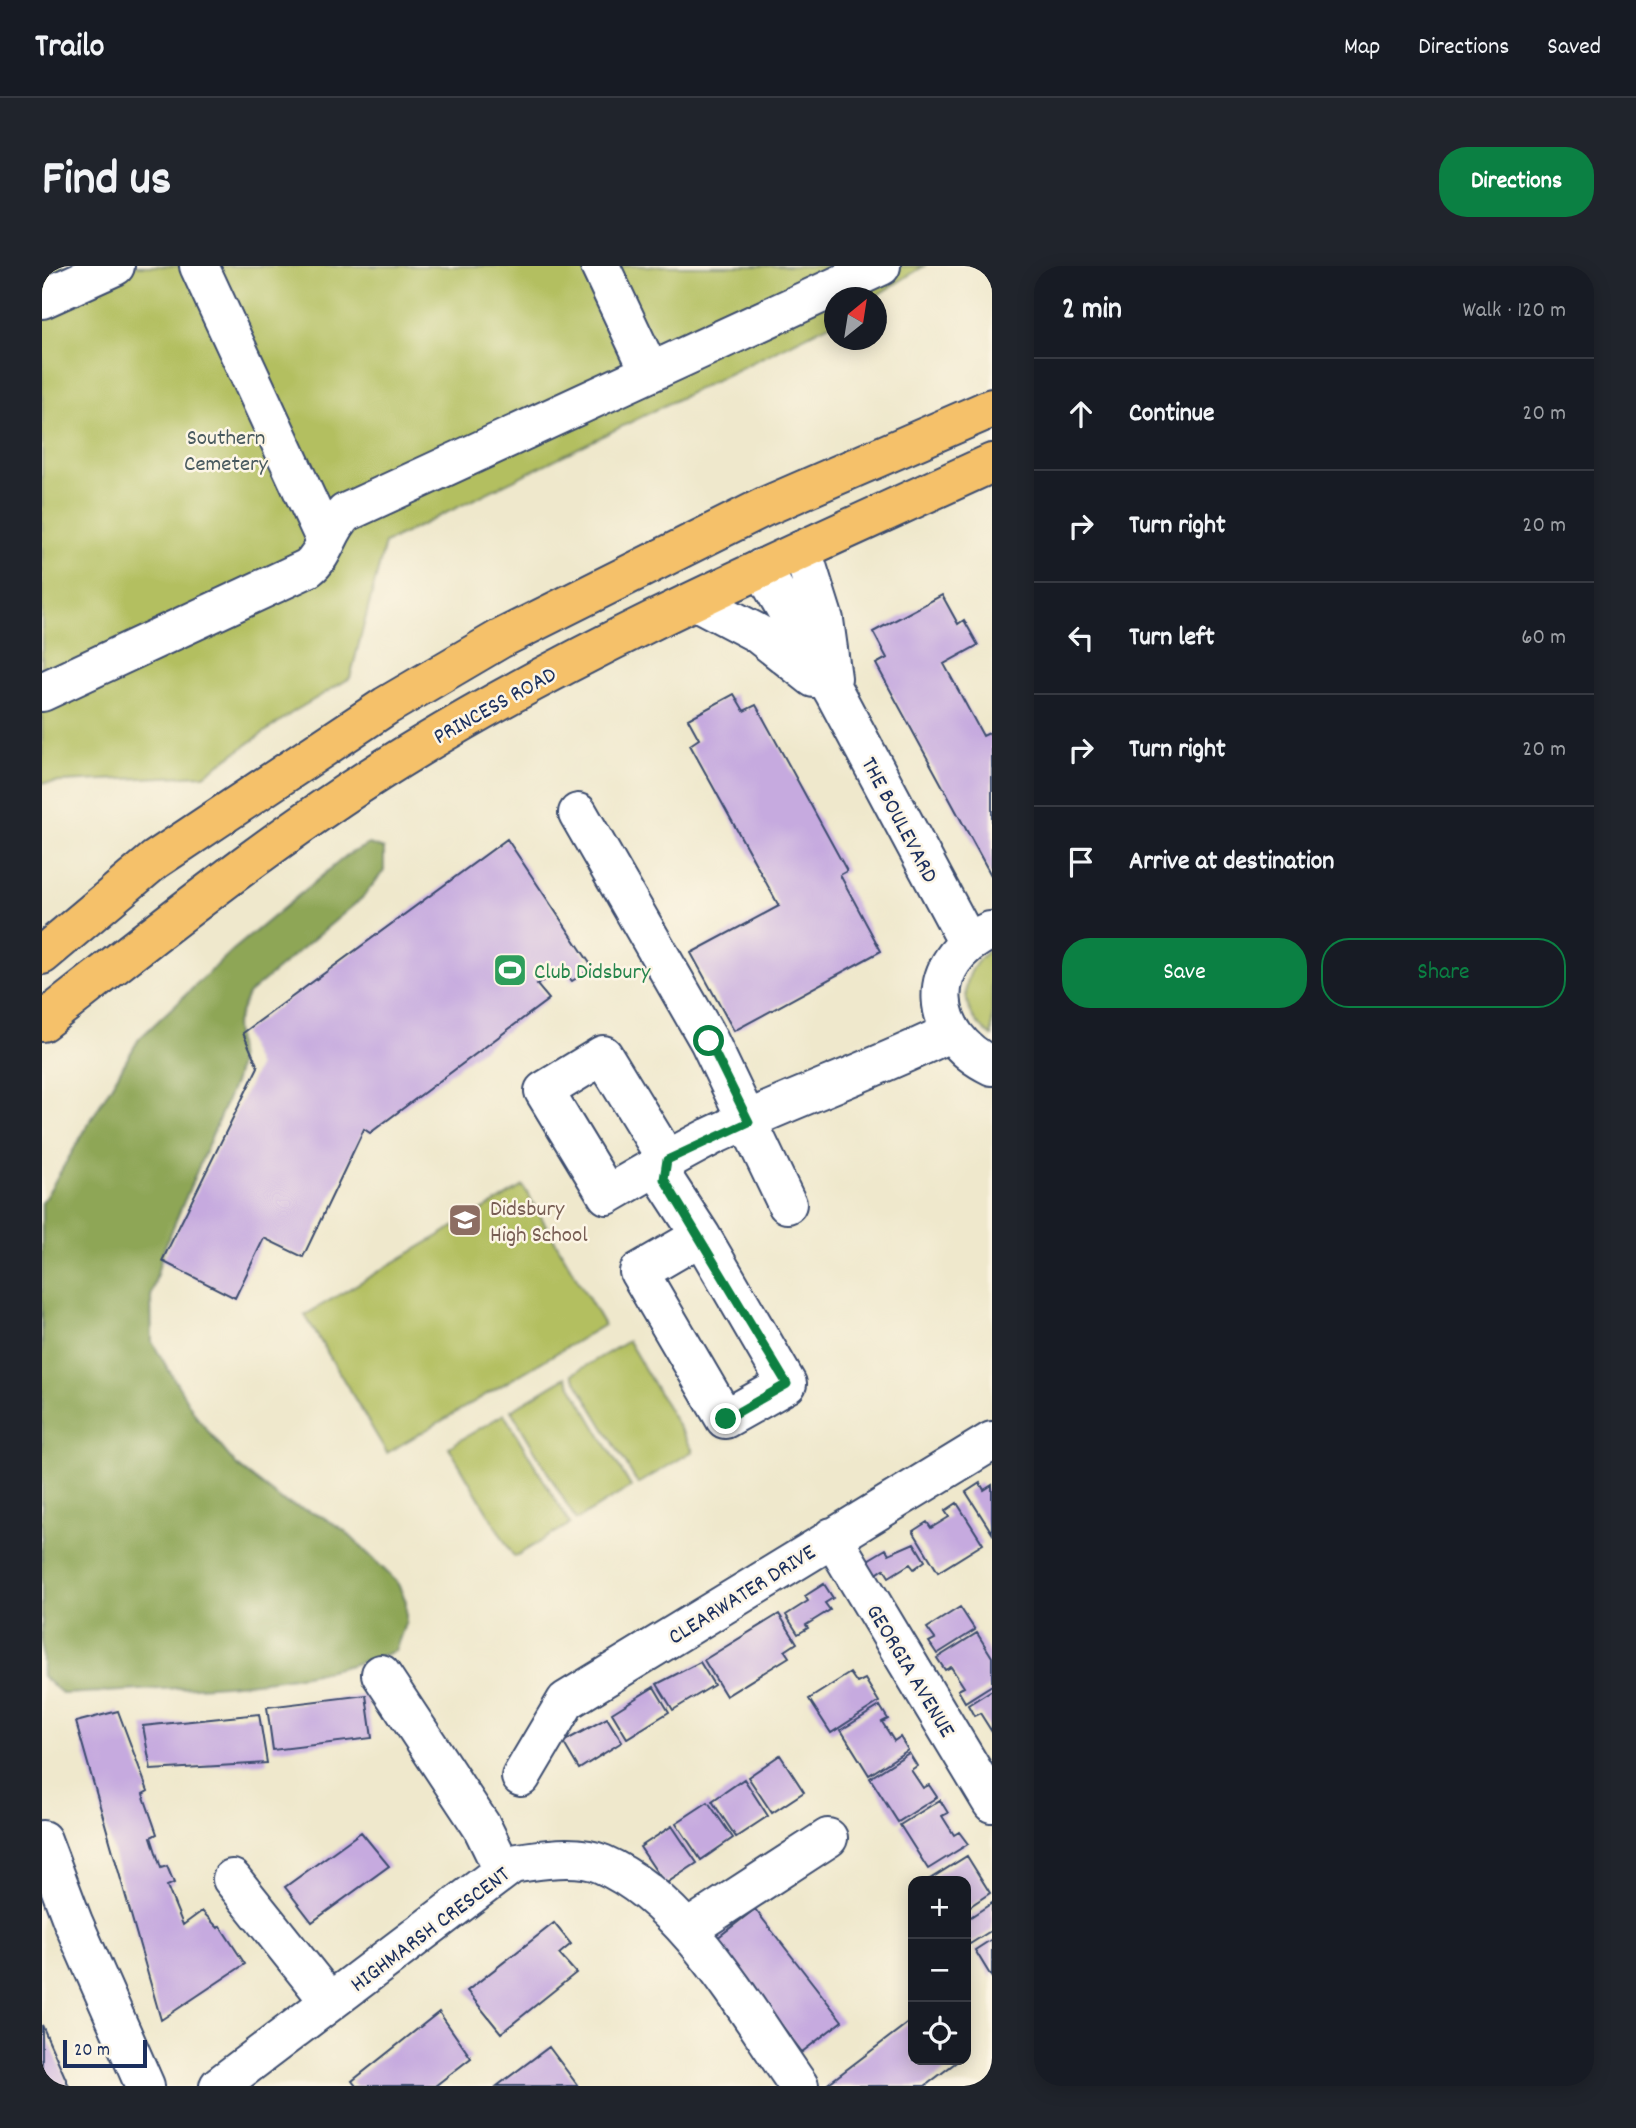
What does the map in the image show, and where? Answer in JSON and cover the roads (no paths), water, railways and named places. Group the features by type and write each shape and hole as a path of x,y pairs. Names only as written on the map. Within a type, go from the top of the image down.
{"highway":[{"path":"42,955 155,860 386,706 500,639 764,507 992,408"},
{"name":"PRINCESS ROAD","path":"42,1022 251,860 386,767 516,690 762,568 992,463"},
{"path":"764,507 802,550"},
{"path":"762,568 764,507"}],"street":[{"path":"42,299 115,266"},
{"path":"200,266 326,541"},
{"path":"600,266 650,372"},
{"path":"42,692 308,568 321,555 326,541 345,513 881,266"},
{"name":"THE BOULEVARD","path":"802,550 824,620 835,694"},
{"name":"THE BOULEVARD","path":"762,568 980,937 953,960 943,981 942,1004 957,1043 973,1057 992,1066"},
{"name":"THE BOULEVARD","path":"696,601 757,633 835,694"},
{"path":"578,813 709,1041 787,1204"},
{"path":"701,1237 664,1179 667,1160 895,1060 951,1032"},
{"name":"CLEARWATER DRIVE","path":"521,1777 566,1701 992,1441"},
{"name":"GEORGIA AVENUE","path":"832,1537 992,1803"},
{"path":"381,1674 482,1827 503,1870"},
{"path":"688,1929 828,1838"},
{"name":"HIGHMARSH CRESCENT","path":"219,2086 503,1870 512,1864 549,1858 600,1863 649,1892 688,1929 798,2086"},
{"path":"45,1859 145,2086"},
{"path":"232,1879 330,2002"}],"place":[{"name":"Club Didsbury","path":"510,970"},
{"name":"Didsbury High School","path":"465,1220"}],"park label":[{"name":"Southern Cemetery","path":"226,449"}]}
